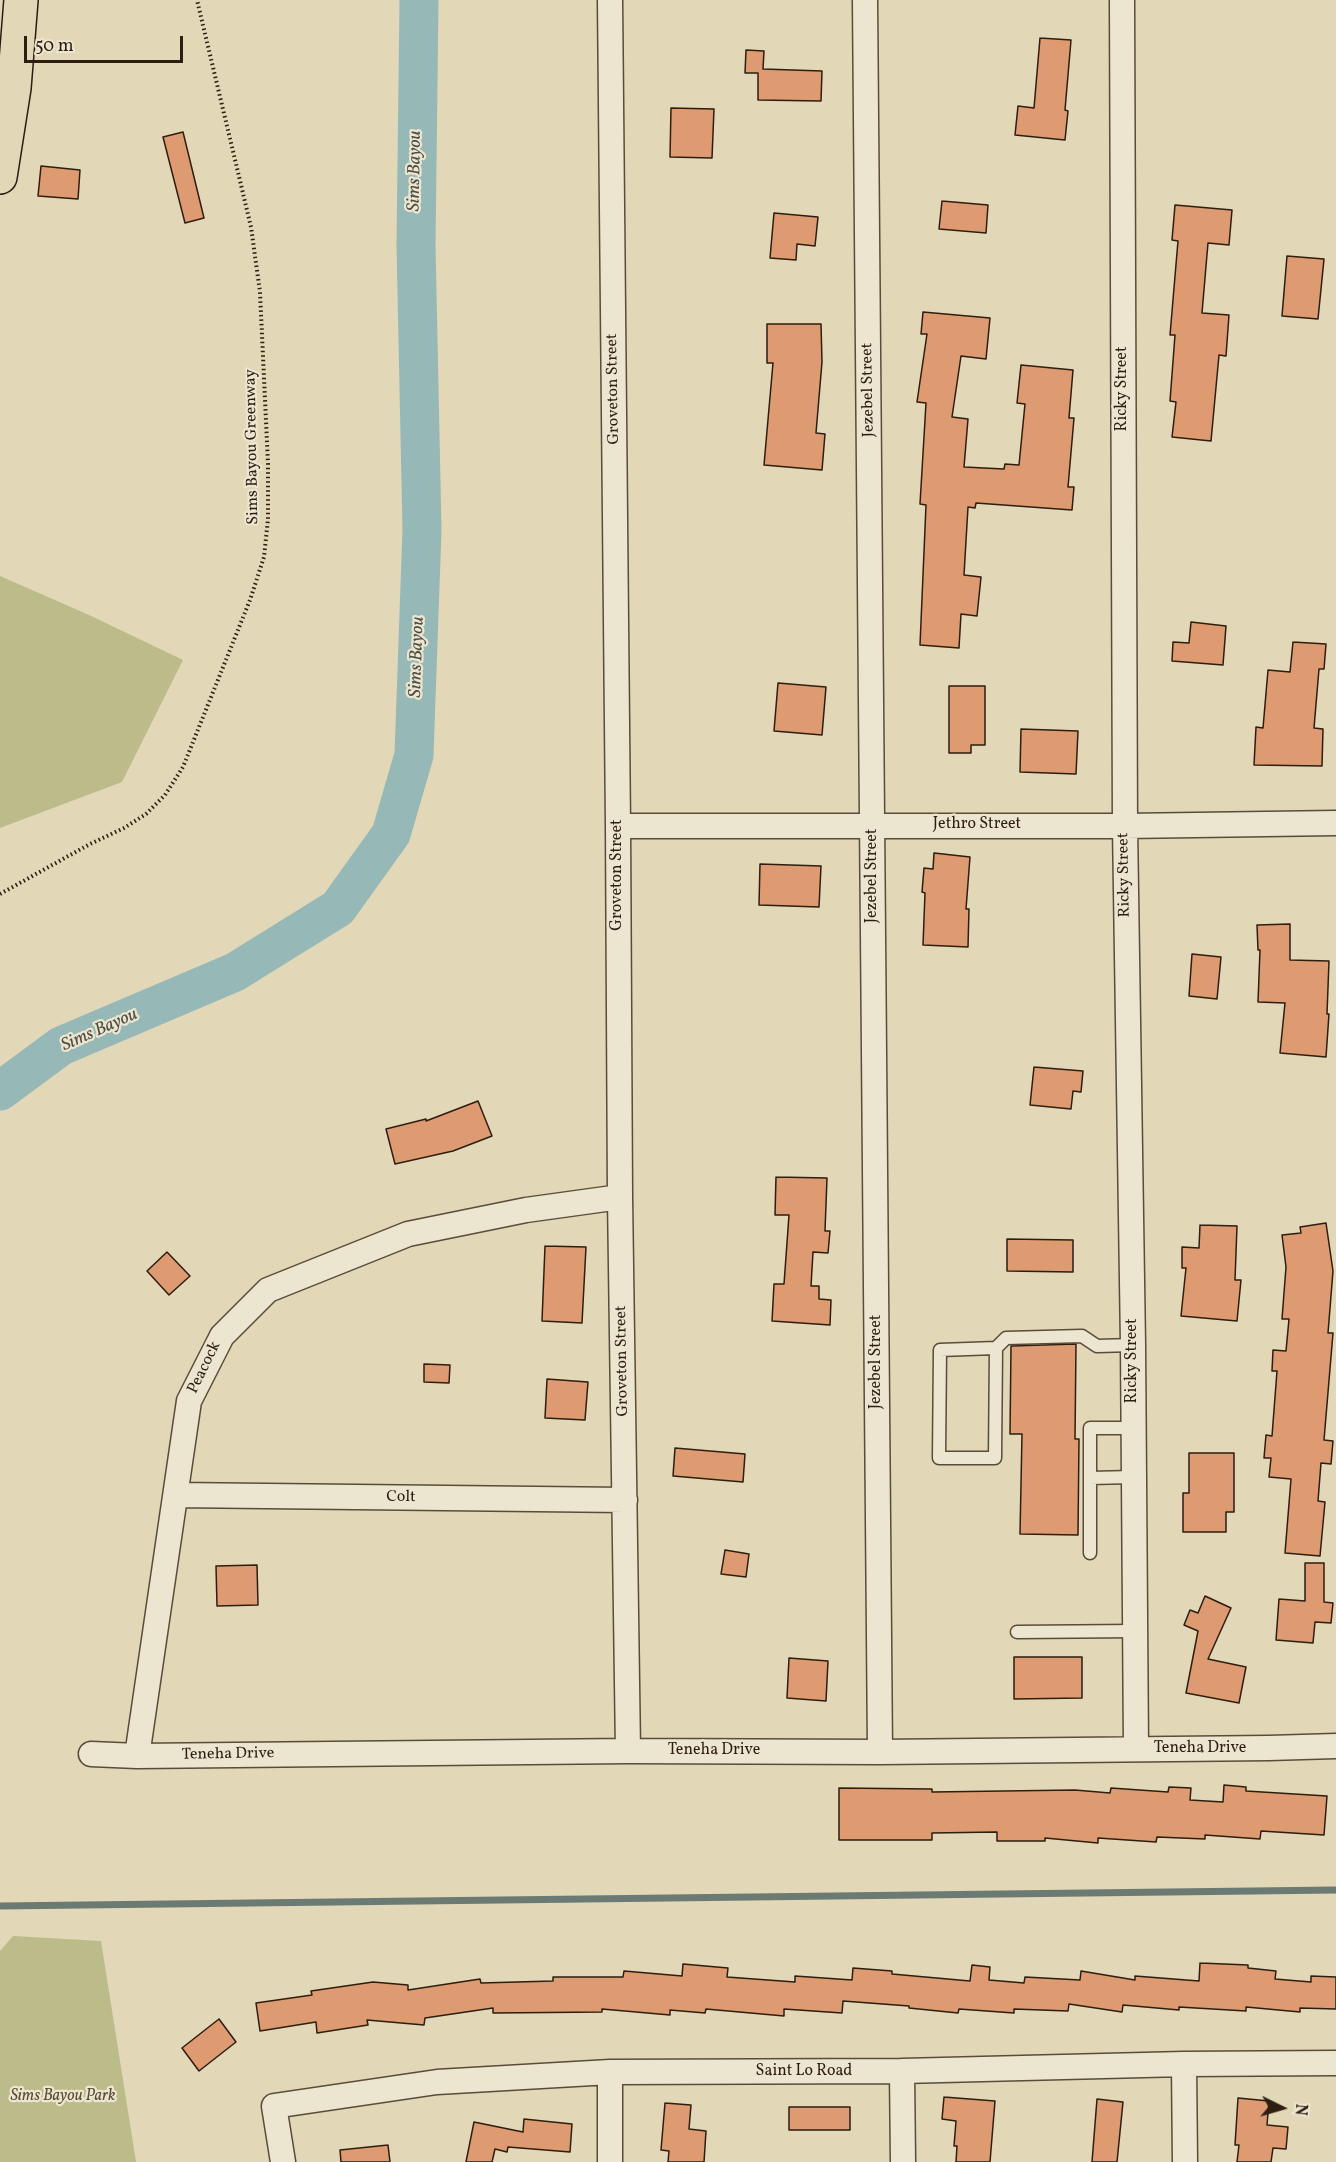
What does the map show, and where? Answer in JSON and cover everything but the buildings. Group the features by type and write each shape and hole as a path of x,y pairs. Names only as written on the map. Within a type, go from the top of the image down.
{"main road":[{"path":"0,177 7,88 21,0"}],"street":[{"name":"Groveton Street","path":"610,0 620,1197 628,1751"},
{"name":"Jezebel Street","path":"865,0 880,1752"},
{"name":"Ricky Street","path":"1122,0 1125,826 1133,1345 1136,1749"},
{"name":"Jethro Street","path":"618,826 1125,826 1336,823"},
{"name":"Peacock","path":"137,1756 189,1401 222,1335 268,1290 408,1234 526,1210 620,1197"},
{"name":"Colt","path":"176,1496 625,1500"},
{"name":"Teneha Drive","path":"91,1754 137,1756 628,1751 880,1752 1336,1746"},
{"name":"Saint Lo Road","path":"283,2162 274,2106 437,2082 610,2072 902,2072 1184,2064 1336,2063"},
{"path":"1184,2064 1185,2162"},
{"path":"610,2072 610,2162"},
{"path":"902,2072 903,2162"}],"lane":[{"path":"996,1348 996,1458 939,1458 940,1350 996,1348 1006,1338 1082,1336 1097,1346 1133,1345"},
{"path":"1090,1553 1090,1428 1133,1428"},
{"path":"1090,1478 1133,1477"},
{"path":"1017,1632 1135,1631"}],"path":[{"name":"Sims Bayou Greenway","path":"0,894 79,849 124,828 146,814 165,795 183,767 250,600 264,557 268,519 268,464 260,292 251,227 197,0"}],"green space":[{"path":"0,576 183,660 122,782 0,828"},
{"name":"Sims Bayou Park","path":"13,1936 101,1941 136,2162 0,2162 0,1951"}],"waterway":[{"name":"Sims Bayou","path":"0,1091 61,1046 235,972 338,908 391,834 414,755 422,530 416,245 419,0"},
{"path":"0,1906 1336,1890"}]}
